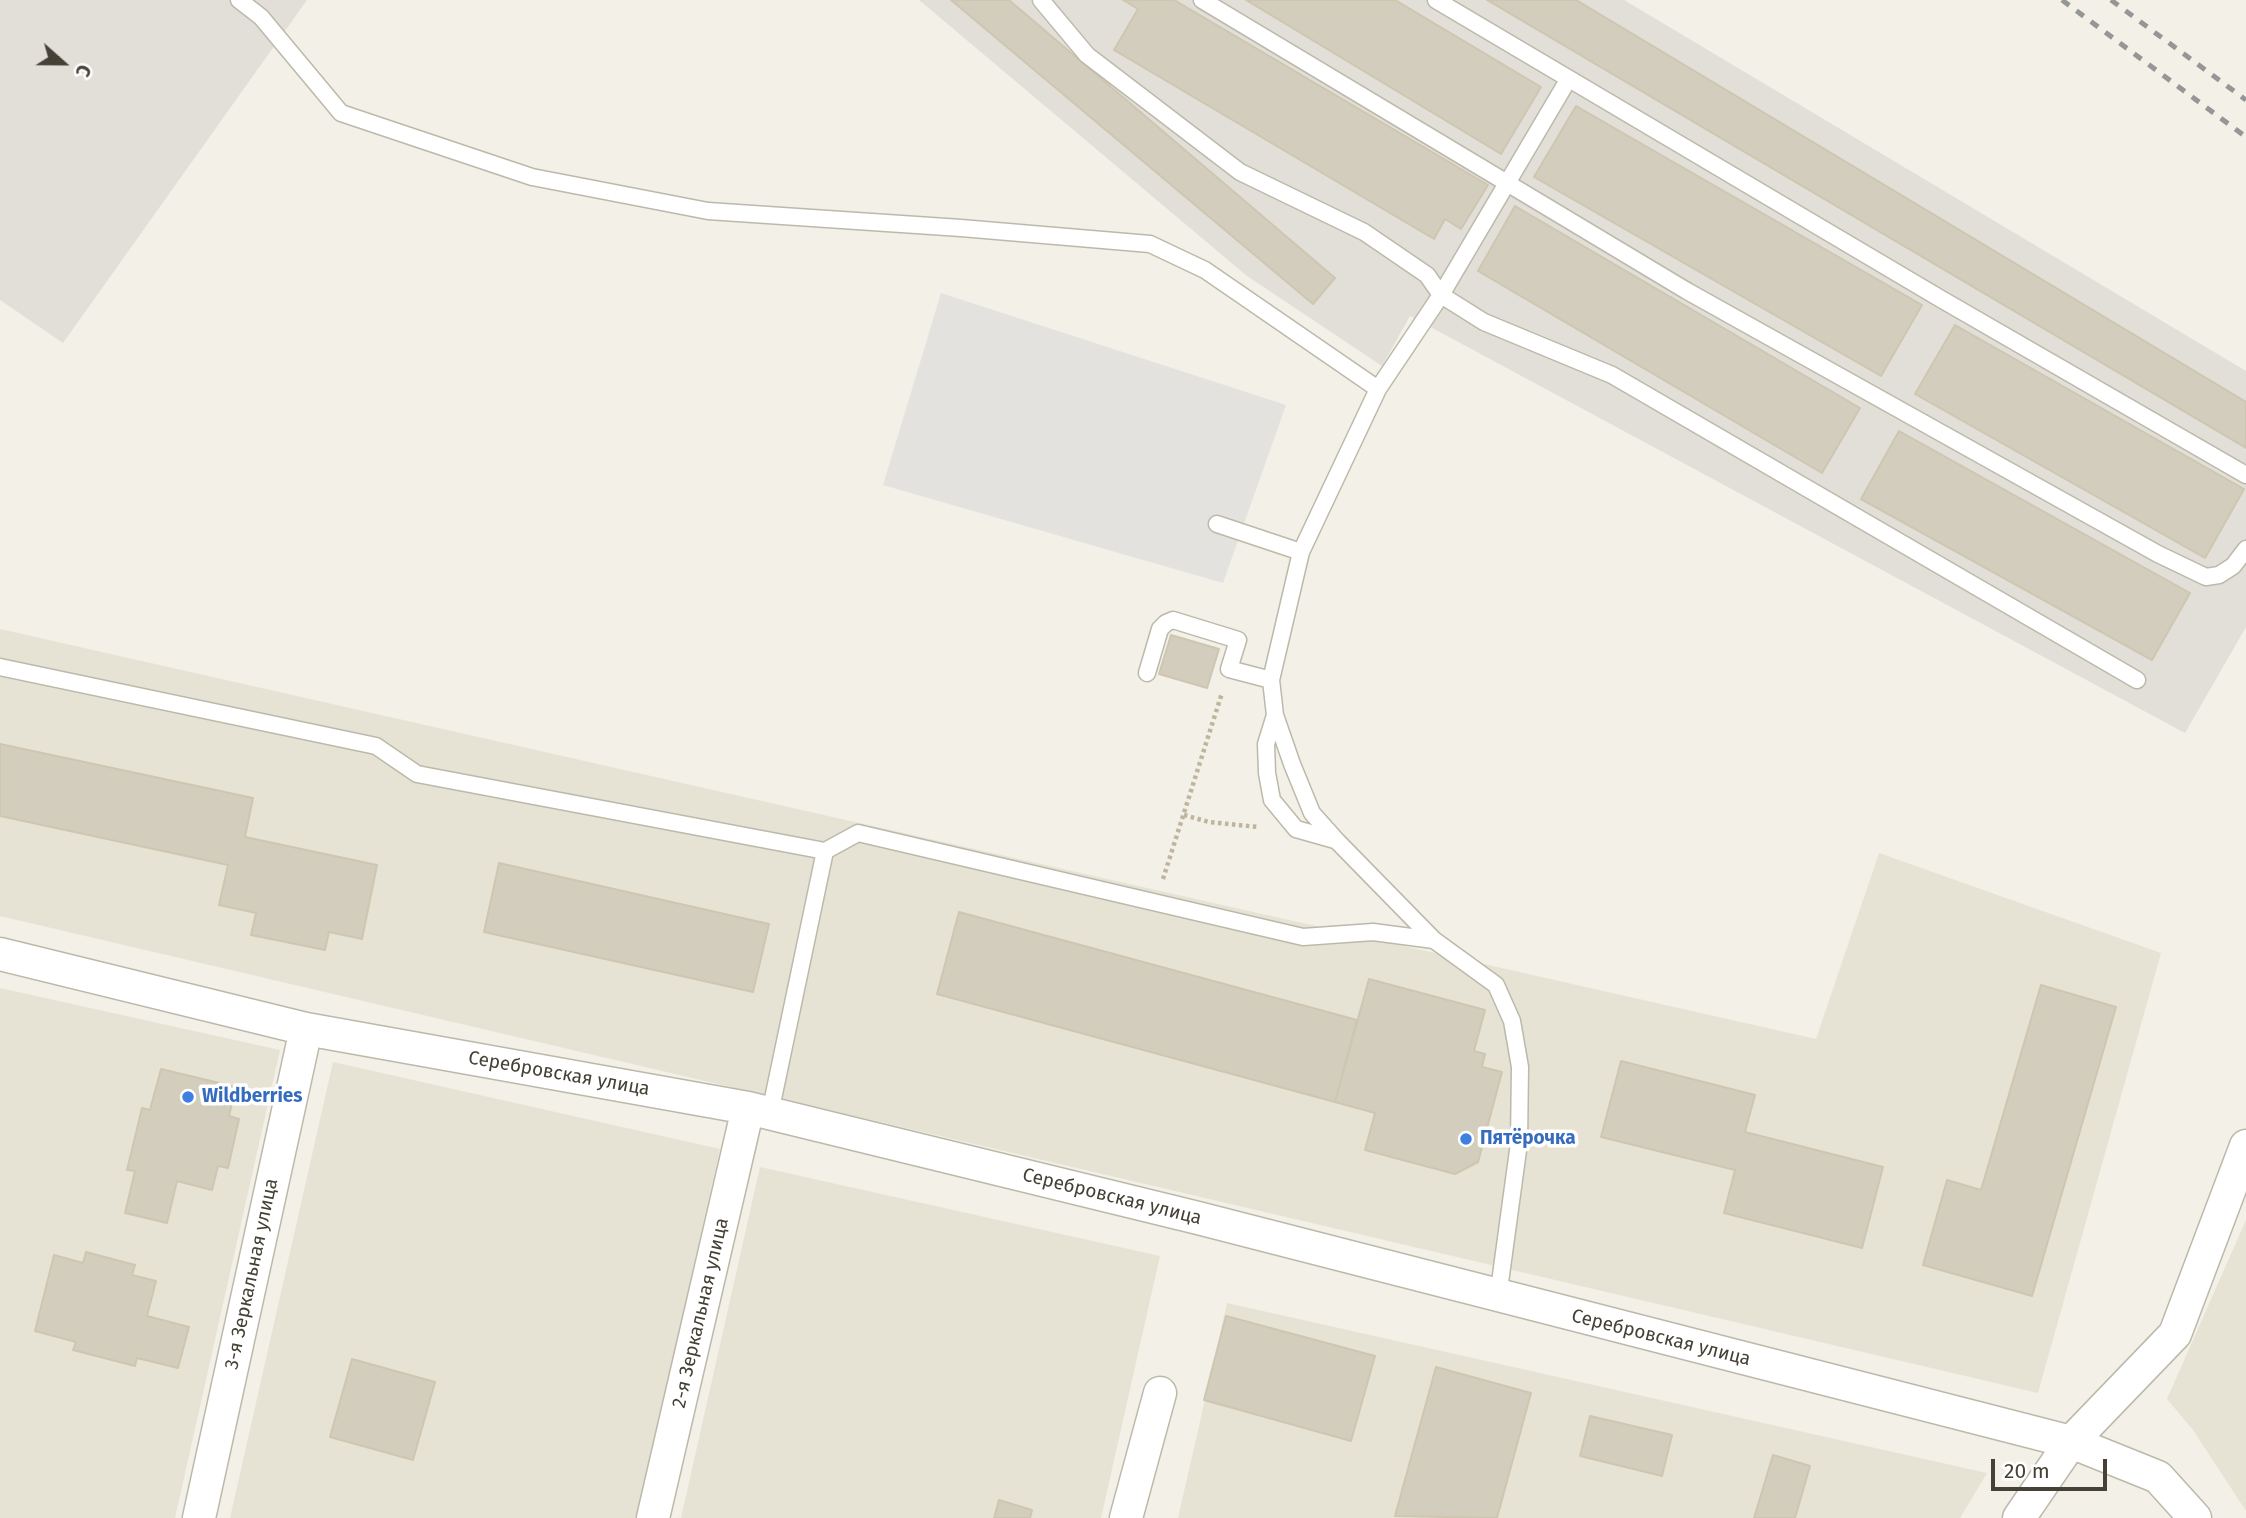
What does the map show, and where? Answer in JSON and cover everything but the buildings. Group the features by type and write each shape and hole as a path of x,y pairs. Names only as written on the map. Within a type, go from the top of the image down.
{"street":[{"name":"Серебровская улица","path":"0,954 306,1029 759,1110 1198,1217 1498,1297 2071,1443 2158,1477 2195,1518"},
{"name":"3-я Зеркальная улица","path":"200,1518 306,1029"},
{"name":"2-я Зеркальная улица","path":"653,1518 759,1110"},
{"path":"2019,1518 2071,1443 2175,1334 2246,1146"},
{"path":"1126,1518 1160,1393"}],"lane":[{"path":"239,0 261,17 341,113 533,177 708,211 1150,244 1205,270 1378,389"},
{"path":"1041,0 1087,55 1240,172 1364,232 1427,275 1441,295 1484,322 1612,375 2137,680"},
{"path":"1202,0 1688,291 2188,569 2206,577 2219,575 2233,566 2246,549"},
{"path":"1436,0 1941,299 2246,475"},
{"path":"1498,1297 1519,1143 1520,1067 1512,1021 1496,985 1434,940 1312,813 1275,715 1271,680 1301,552 1378,389 1441,295 1568,80"},
{"path":"1217,524 1301,552"},
{"path":"1147,673 1160,629 1173,620 1238,640 1229,669 1271,680"},
{"path":"0,667 376,746 417,774 825,851 858,833 1303,937 1373,932 1434,940"},
{"path":"1275,715 1266,744 1272,800 1296,828 1337,841"},
{"path":"759,1110 825,851"}],"path":[{"path":"1164,874 1229,669"},
{"path":"1184,815 1241,827 1296,828"}],"shaded area":[{"path":"0,0 307,0 63,343 0,300"},
{"path":"919,0 1624,0 2246,371 2246,627 2185,733 1410,316 1382,366 1247,276"},
{"path":"941,293 1286,405 1223,583 883,485"},
{"path":"0,629 1816,1039 1879,853 2161,953 2038,1393 0,916"},
{"path":"0,988 280,1050 175,1518 0,1518"},
{"path":"333,1062 720,1149 637,1518 230,1518"},
{"path":"760,1167 1160,1256 1101,1518 681,1518"},
{"path":"2246,1220 2246,1511 2193,1430 2167,1399"},
{"path":"1227,1303 1987,1473 1960,1518 1178,1518"}],"railway":[{"path":"2062,0 2246,137"},
{"path":"2111,0 2246,100"}],"place":[{"name":"Wildberries","path":"188,1097"},
{"name":"Пятёрочка","path":"1466,1139"}]}
